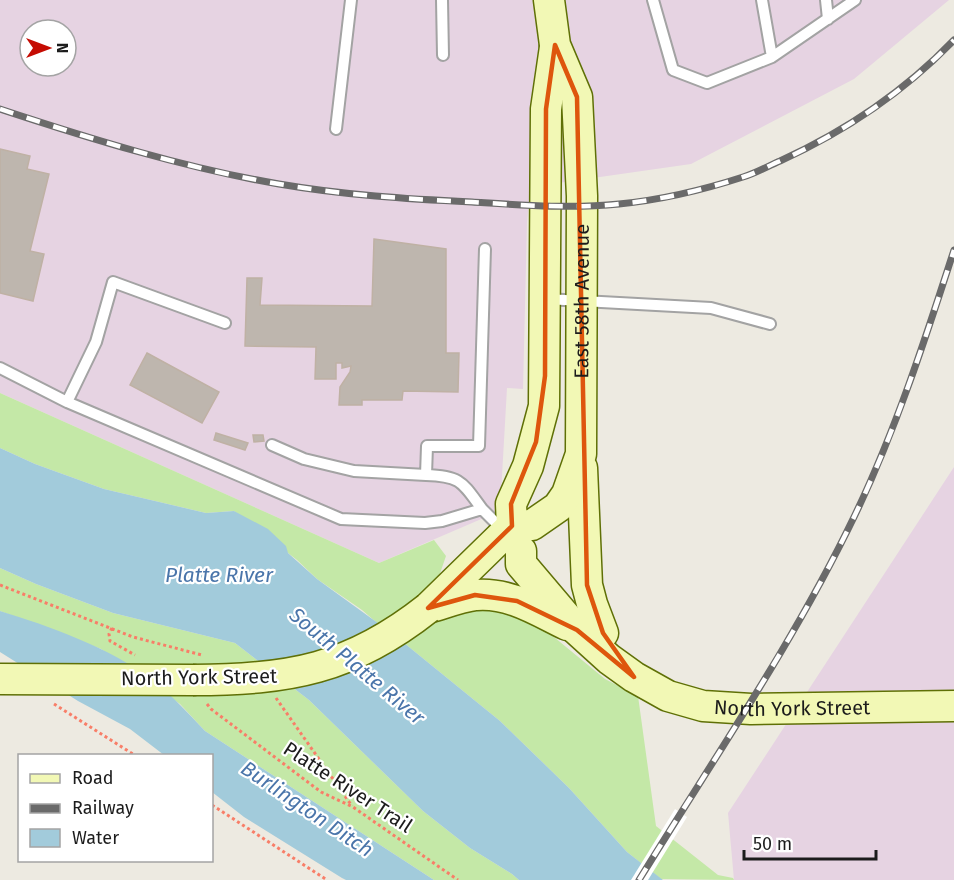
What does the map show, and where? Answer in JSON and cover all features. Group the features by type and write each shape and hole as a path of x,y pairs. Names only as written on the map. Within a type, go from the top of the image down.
{"main road":[{"name":"East 58th Avenue","path":"549,0 555,45 577,97 582,196 581,454 567,494 558,507 513,537 511,504 528,466 544,406 546,109 555,45"},
{"path":"428,608 475,595 497,595 518,601 590,631 592,604 587,585 581,454"},
{"name":"North York Street","path":"0,679 32,679 144,668 197,689 315,668 349,657 403,628 513,537 535,553 590,631 612,650 634,677 668,696 703,706 751,709 954,706"}],"lane":[{"path":"336,129 351,0"},
{"path":"442,0 443,55"},
{"path":"653,0 673,70 707,83 772,57 855,0"},
{"path":"762,0 772,57"},
{"path":"826,0 828,18"},
{"path":"426,475 427,446 479,446 485,249"},
{"path":"67,402 96,342 113,282 225,323"},
{"path":"546,299 711,308 770,324"},
{"path":"0,368 67,402 341,519 425,523 442,521 482,509"},
{"path":"272,445 304,459 354,471 452,477 463,483 482,509 513,537"}],"path":[{"path":"112,628 109,634 110,641 144,668"},
{"path":"32,679 33,686 41,696 133,754"},
{"name":"Platte River Trail","path":"197,689 211,709 321,792 353,807 458,880"},
{"path":"213,806 327,880"}],"highlighted area":[{"path":"555,45 577,97 587,585 603,633 634,677 577,630 517,601 475,595 428,608 512,526 511,504 536,442 545,376 546,109"}],"shaded area":[{"path":"0,0 949,0 854,79 691,164 530,187 523,389 507,388 500,511 379,563 0,393"},
{"path":"954,467 954,880 734,880 728,813"}],"green space":[{"path":"0,393 379,563 434,540 446,556 428,608 479,604 526,614 605,679 638,696 656,826 718,875 734,880 661,879 627,852 569,788 500,721 393,634 391,635 362,610 317,579 297,560 234,511 206,513 104,489 35,464 0,448"},
{"path":"0,568 113,613 235,643 309,700 423,811 470,848 519,880 434,880 205,731 180,704 101,649 0,611"}],"water":[{"name":"Platte River","path":"0,448 35,464 104,489 206,513 234,511 268,529 286,546 288,553 317,579 393,634 500,721 569,788 627,852 663,880 519,880 470,848 423,811 309,700 235,643 113,613 0,568"},
{"name":"Burlington Ditch","path":"0,611 99,648 136,668 152,680 180,704 205,731 434,880 346,880 342,878 244,817 213,793 213,754 163,754 130,729 78,701 0,652"}],"pier":[{"path":"675,809 687,817 648,880 631,880"}],"building":[{"path":"0,149 30,156 27,169 49,174 30,251 44,254 33,301 0,293"},
{"path":"374,239 446,249 446,353 459,353 458,392 403,391 402,400 362,400 362,405 339,405 340,387 350,372 351,366 342,368 342,363 336,363 336,379 315,379 316,347 245,346 247,278 262,278 260,305 372,306"},
{"path":"147,353 219,392 202,423 130,385"},
{"path":"216,433 248,443 245,450 214,440"},
{"path":"253,435 263,435 264,441 254,442"}],"railway":[{"path":"0,109 138,152 209,170 279,184 400,198 545,206 619,204 650,200 728,182 780,161 828,137 873,109 915,77 954,40"},
{"path":"639,880 751,702 805,611 854,517 896,419 954,250"}],"water label":[{"name":"South Platte River","path":"357,666"}]}
